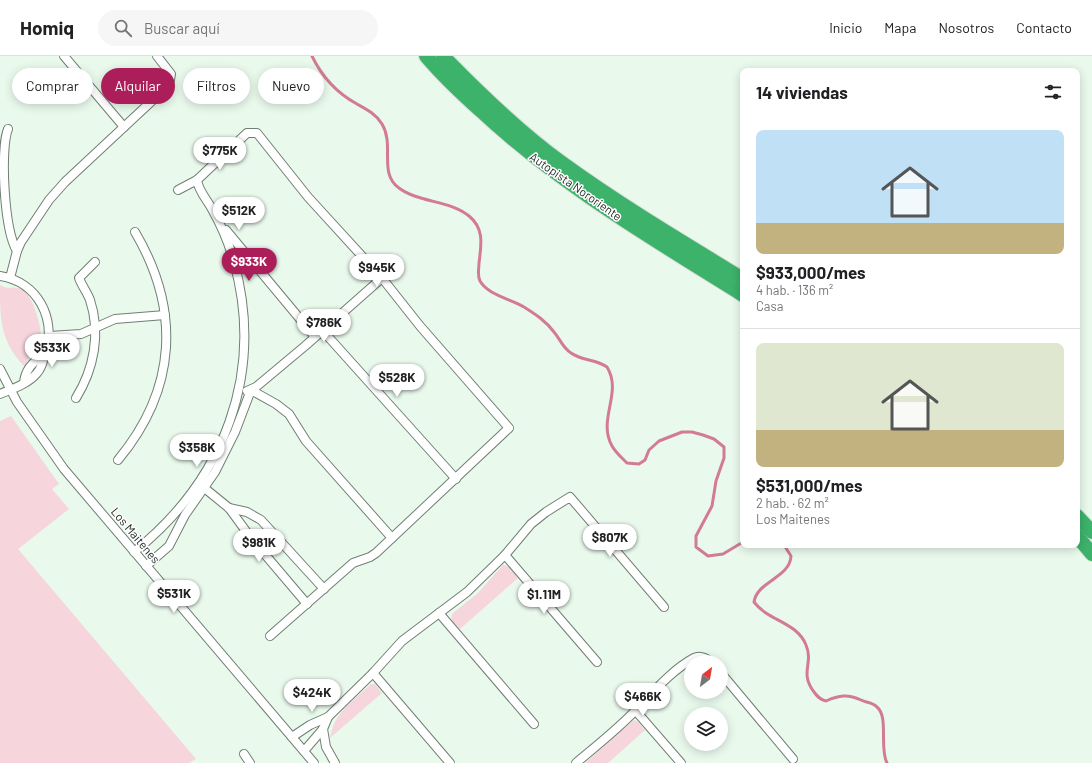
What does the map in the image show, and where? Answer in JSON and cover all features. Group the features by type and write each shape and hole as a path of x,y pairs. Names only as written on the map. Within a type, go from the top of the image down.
{"highway":[{"name":"Autopista Nororiente","path":"426,56 489,119 547,167 618,217 740,293"},
{"name":"Autopista Nororiente","path":"443,56 493,106 561,162 625,206 740,277"},
{"path":"1080,519 1092,532"},
{"path":"1080,540 1092,554"}],"street":[{"path":"64,56 124,127"},
{"path":"10,278 17,250 32,224 57,191 167,88 171,82 170,71 157,56"},
{"path":"8,129 2,143 2,182 11,239 17,250"},
{"path":"178,190 196,180 247,133 257,133 308,198 382,278 420,326 509,428 370,558 353,563 270,636"},
{"path":"146,566 169,546 201,486 223,439 238,393 244,354 244,318 242,299 233,256 218,220 196,180"},
{"path":"218,220 315,337"},
{"path":"118,460 142,427 158,390 165,360 164,303 156,274 135,232"},
{"path":"233,256 239,252 245,254"},
{"path":"76,398 89,370 94,352 95,328 90,301 80,278 95,262"},
{"path":"0,276 10,278 31,291 41,302 47,315 49,336 45,355 30,366 24,383 0,394"},
{"path":"238,393 251,390 323,331 382,278"},
{"path":"49,336 81,334 115,319 165,315"},
{"path":"323,331 456,479"},
{"name":"Los Maitenes","path":"0,368 11,390 51,451 134,552 314,763"},
{"path":"134,552 165,526 201,486 226,452 251,390"},
{"path":"251,390 279,406 289,414 306,441 392,538"},
{"path":"201,486 229,508 307,604"},
{"path":"304,751 323,729 328,718 373,673 402,641 467,592 505,555 531,524 546,512 570,497 664,607"},
{"path":"229,508 247,512 261,520 324,589"},
{"path":"505,555 597,662"},
{"path":"439,613 534,724"},
{"path":"576,763 618,728 657,688 684,666"},
{"path":"373,673 450,763"},
{"path":"728,682 793,759"},
{"path":"635,710 681,763"},
{"path":"292,737 310,724 328,718"},
{"path":"323,729 326,747 335,763"},
{"path":"244,754 250,763"}],"shaded area":[{"path":"0,285 18,288 24,291 33,304 39,322 42,346 30,353 25,367 6,339 1,319"},
{"path":"11,416 59,484 52,489 69,509 18,549 196,759 189,763 0,763 0,421"},
{"path":"503,565 508,566 518,578 460,629 451,621 452,614 478,593"},
{"path":"371,684 375,684 382,693 330,738 332,729 340,714"},
{"path":"634,720 638,722 645,730 608,763 585,763"}],"waterway":[{"path":"312,56 325,78 337,90 350,100 371,112 382,124 386,132 389,175 393,182 407,193 444,204 461,211 469,216 478,226 481,238 478,274 479,279 484,286 488,290 519,304 540,318 551,328 568,351 575,356 603,364 607,367 611,377 612,387 607,426 608,436 614,449 627,463 639,464 645,460 649,450 659,441 682,432 692,432 703,435 714,439 724,447 724,458 716,481 712,506 696,536 696,547 708,556 723,554 740,544"},
{"path":"786,548 791,556 785,570 761,589 756,595 754,602 767,614 789,626 802,637 806,645 809,658 807,673 808,679 814,692 819,698 826,701 839,696 848,696 871,703 877,707 881,712 884,749 887,763"}]}
